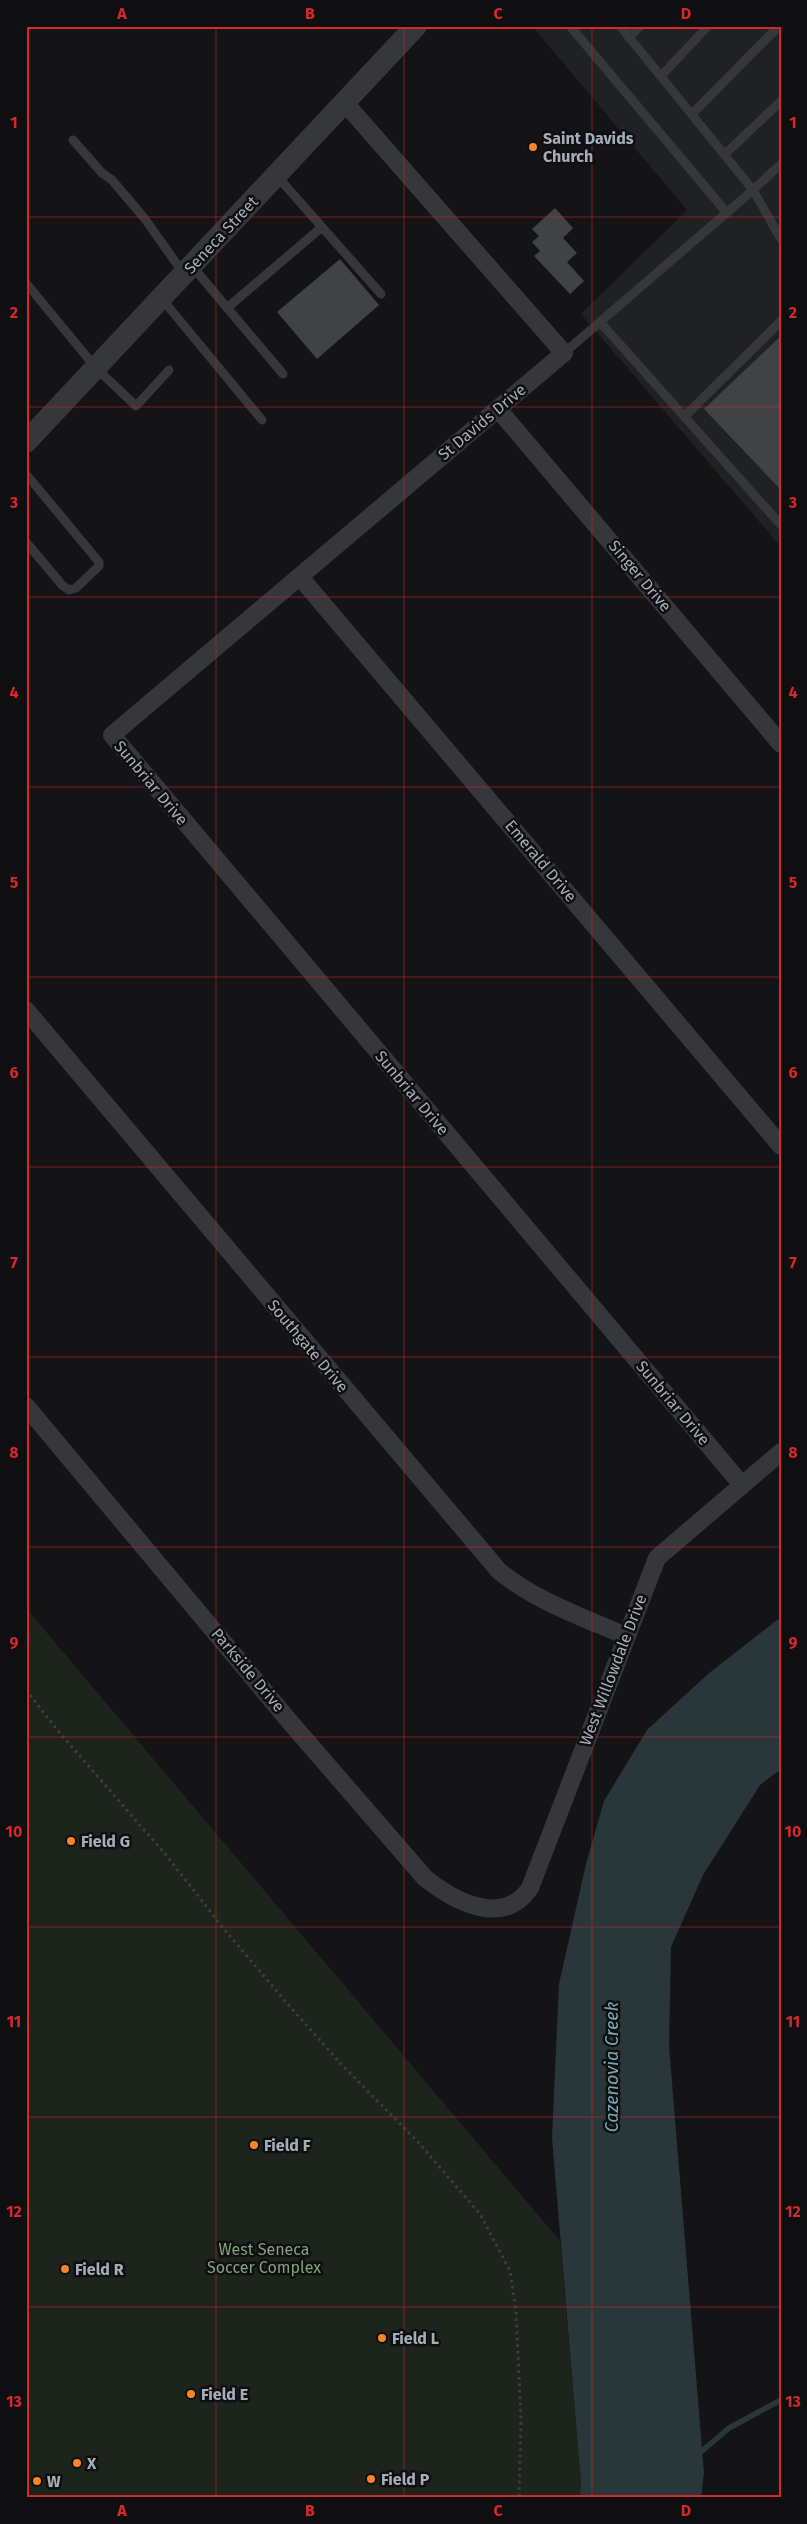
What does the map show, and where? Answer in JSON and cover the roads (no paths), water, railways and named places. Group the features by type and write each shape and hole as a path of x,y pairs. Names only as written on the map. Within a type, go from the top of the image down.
{"street":[{"name":"Seneca Street","path":"26,442 416,26"},
{"path":"345,103 564,353"},
{"name":"St Davids Drive","path":"146,706 564,353"},
{"name":"Singer Drive","path":"498,409 781,744"},
{"name":"Emerald Drive","path":"300,576 781,1146"},
{"name":"Sunbriar Drive","path":"146,706 112,735 742,1485"},
{"name":"Southgate Drive","path":"26,1010 499,1571 519,1587 542,1599 626,1636"},
{"name":"Parkside Drive","path":"26,1406 290,1722 425,1878 443,1892 464,1902 489,1908"},
{"name":"West Willowdale Drive","path":"489,1908 502,1909 513,1905 524,1898 530,1888 657,1558 781,1452"}],"lane":[{"path":"570,26 727,213"},
{"path":"620,26 753,190 780,236"},
{"path":"629,38 640,26"},
{"path":"661,76 708,26"},
{"path":"692,114 779,26"},
{"path":"724,155 781,101"},
{"path":"73,140 102,173 112,180 188,270 227,308 283,374"},
{"path":"564,353 781,164"},
{"path":"277,176 381,294"},
{"path":"227,308 322,227"},
{"path":"26,283 96,368 136,406 169,370"},
{"path":"161,298 262,420"},
{"path":"685,416 781,321"},
{"path":"600,322 781,525"},
{"path":"26,474 98,562 99,566 76,588 69,590 62,586 26,542"}],"water":[{"name":"Cazenovia Creek","path":"781,1617 781,1769 760,1785 703,1875 671,1947 669,2046 704,2473 701,2498 580,2498 581,2483 552,2138 559,1984 586,1864 604,1801 647,1730 708,1674"}],"waterway":[{"path":"702,2451 729,2428 781,2400"}],"place":[{"name":"Saint Davids Church","path":"533,147"},
{"name":"Field G","path":"71,1841"},
{"name":"Field F","path":"254,2145"},
{"name":"Field R","path":"65,2269"},
{"name":"Field L","path":"382,2338"},
{"name":"Field E","path":"191,2394"},
{"name":"X","path":"77,2463"},
{"name":"Field P","path":"371,2479"},
{"name":"W","path":"37,2481"}],"park label":[{"name":"West Seneca Soccer Complex","path":"264,2258"}]}
